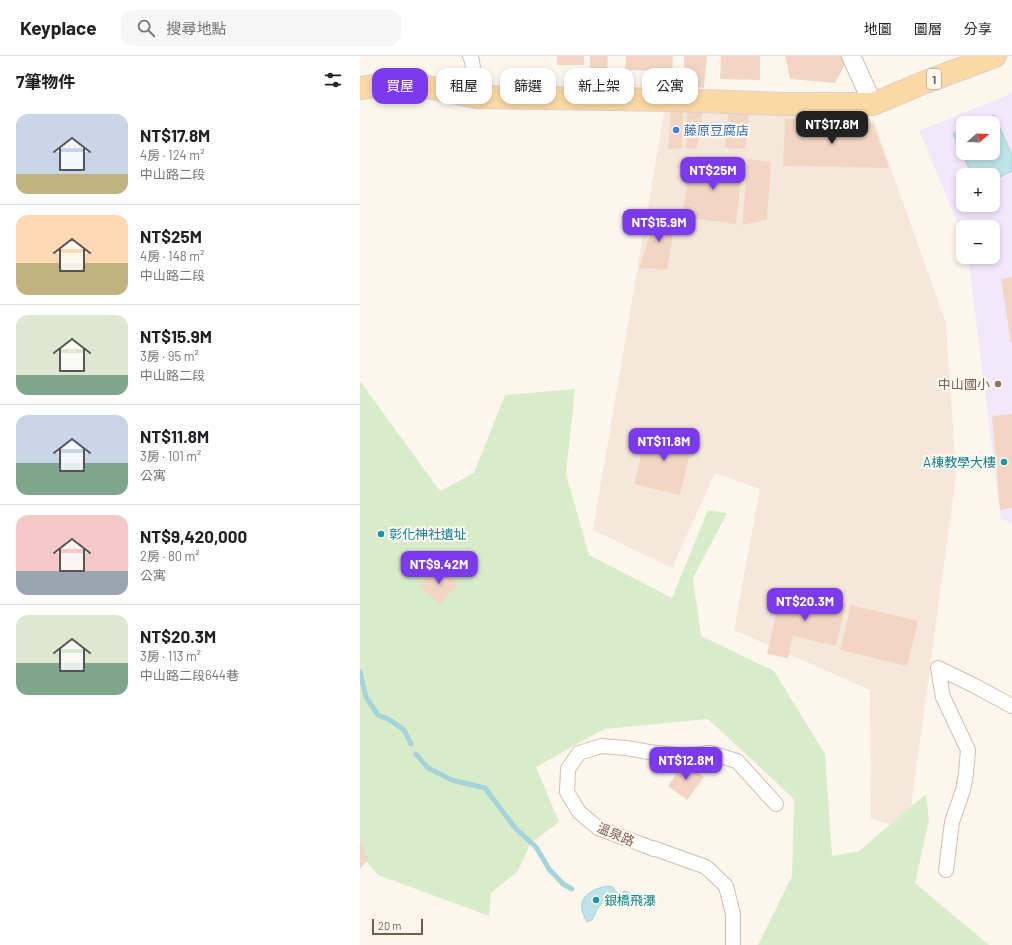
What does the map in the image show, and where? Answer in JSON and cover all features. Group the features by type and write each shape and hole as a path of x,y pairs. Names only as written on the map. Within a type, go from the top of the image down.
{"main road":[{"name":"1","path":"492,97 674,100 786,104 873,104 995,56"},
{"name":"1","path":"360,88 403,82 436,89"}],"street":[{"path":"470,56 473,68"},
{"path":"851,56 873,104"},
{"path":"946,870 952,822 963,790 968,750 943,697 938,668 1012,706"},
{"name":"溫泉路","path":"733,945 733,914 726,886 706,867 598,828 579,812 567,792 568,769 579,753 601,746 687,756 710,753 737,761 776,804"}],"shaded area":[{"name":"中山國小","path":"1012,93 1012,523 1001,519 969,264 1000,264 1000,220 956,220 919,131"},
{"path":"665,107 874,121 946,323 956,476 908,829 871,819 870,690 734,630 760,489 715,473 672,568 593,530"}],"green space":[{"path":"360,381 440,491 474,473 505,395 575,389 566,474 589,555 672,598 708,510 727,513 693,578 701,636 774,671 825,754 832,856 859,851 926,794 929,820 915,883 989,945 758,945 792,876 794,799 708,719 604,729 536,767 559,822 530,844 518,871 491,893 489,916 378,875 360,854"}],"water":[{"path":"1000,128 1012,155 1012,171 1000,177 1000,168 969,168 965,160 1000,160"},
{"path":"956,132 956,140 953,134"},
{"name":"銀橋飛瀑","path":"608,886 613,887 615,891 618,892 625,891 638,896 636,900 615,897 606,900 599,906 592,920 587,922 582,910 583,900 594,890"}],"building":[{"path":"557,56 584,56 584,65 557,65"},
{"path":"590,56 608,56 607,68 590,68"},
{"path":"626,56 673,56 672,68 642,68 642,70 634,70 634,68 625,68"},
{"path":"684,56 707,56 704,88 698,87 698,68 684,68"},
{"path":"721,56 760,56 760,80 720,79"},
{"path":"785,56 841,56 845,64 835,83 790,79"},
{"path":"687,109 703,110 697,148 686,149"},
{"name":"藤原豆腐店","path":"671,112 683,112 682,148 668,149"},
{"path":"728,114 749,114 745,149 725,148"},
{"path":"785,119 873,124 889,168 783,166"},
{"path":"748,159 771,162 767,220 742,225"},
{"path":"691,160 743,161 736,224 682,217"},
{"path":"658,212 676,215 667,270 639,268"},
{"path":"1012,277 1012,342 1011,342 1001,279"},
{"name":"A棟教學大樓","path":"1012,414 1012,508 1000,510 992,416"},
{"path":"648,428 693,439 680,495 634,484"},
{"path":"438,566 458,584 440,604 419,586"},
{"path":"782,589 846,604 836,646 793,636 788,658 767,654"},
{"path":"851,605 918,621 907,666 840,650"},
{"path":"684,763 704,777 687,800 668,786"},
{"path":"360,842 368,860 360,869"}],"waterway":[{"path":"360,672 366,697 378,715 390,720 404,730 411,744"},
{"path":"416,754 428,768 452,780 485,788 516,829 536,847 549,869 563,884 572,889"}],"place":[{"name":"藤原豆腐店","path":"676,130"},
{"name":"中山國小","path":"998,384"},
{"name":"A棟教學大樓","path":"1004,462"},
{"name":"彰化神社遺址","path":"381,534"},
{"name":"銀橋飛瀑","path":"596,900"}]}
